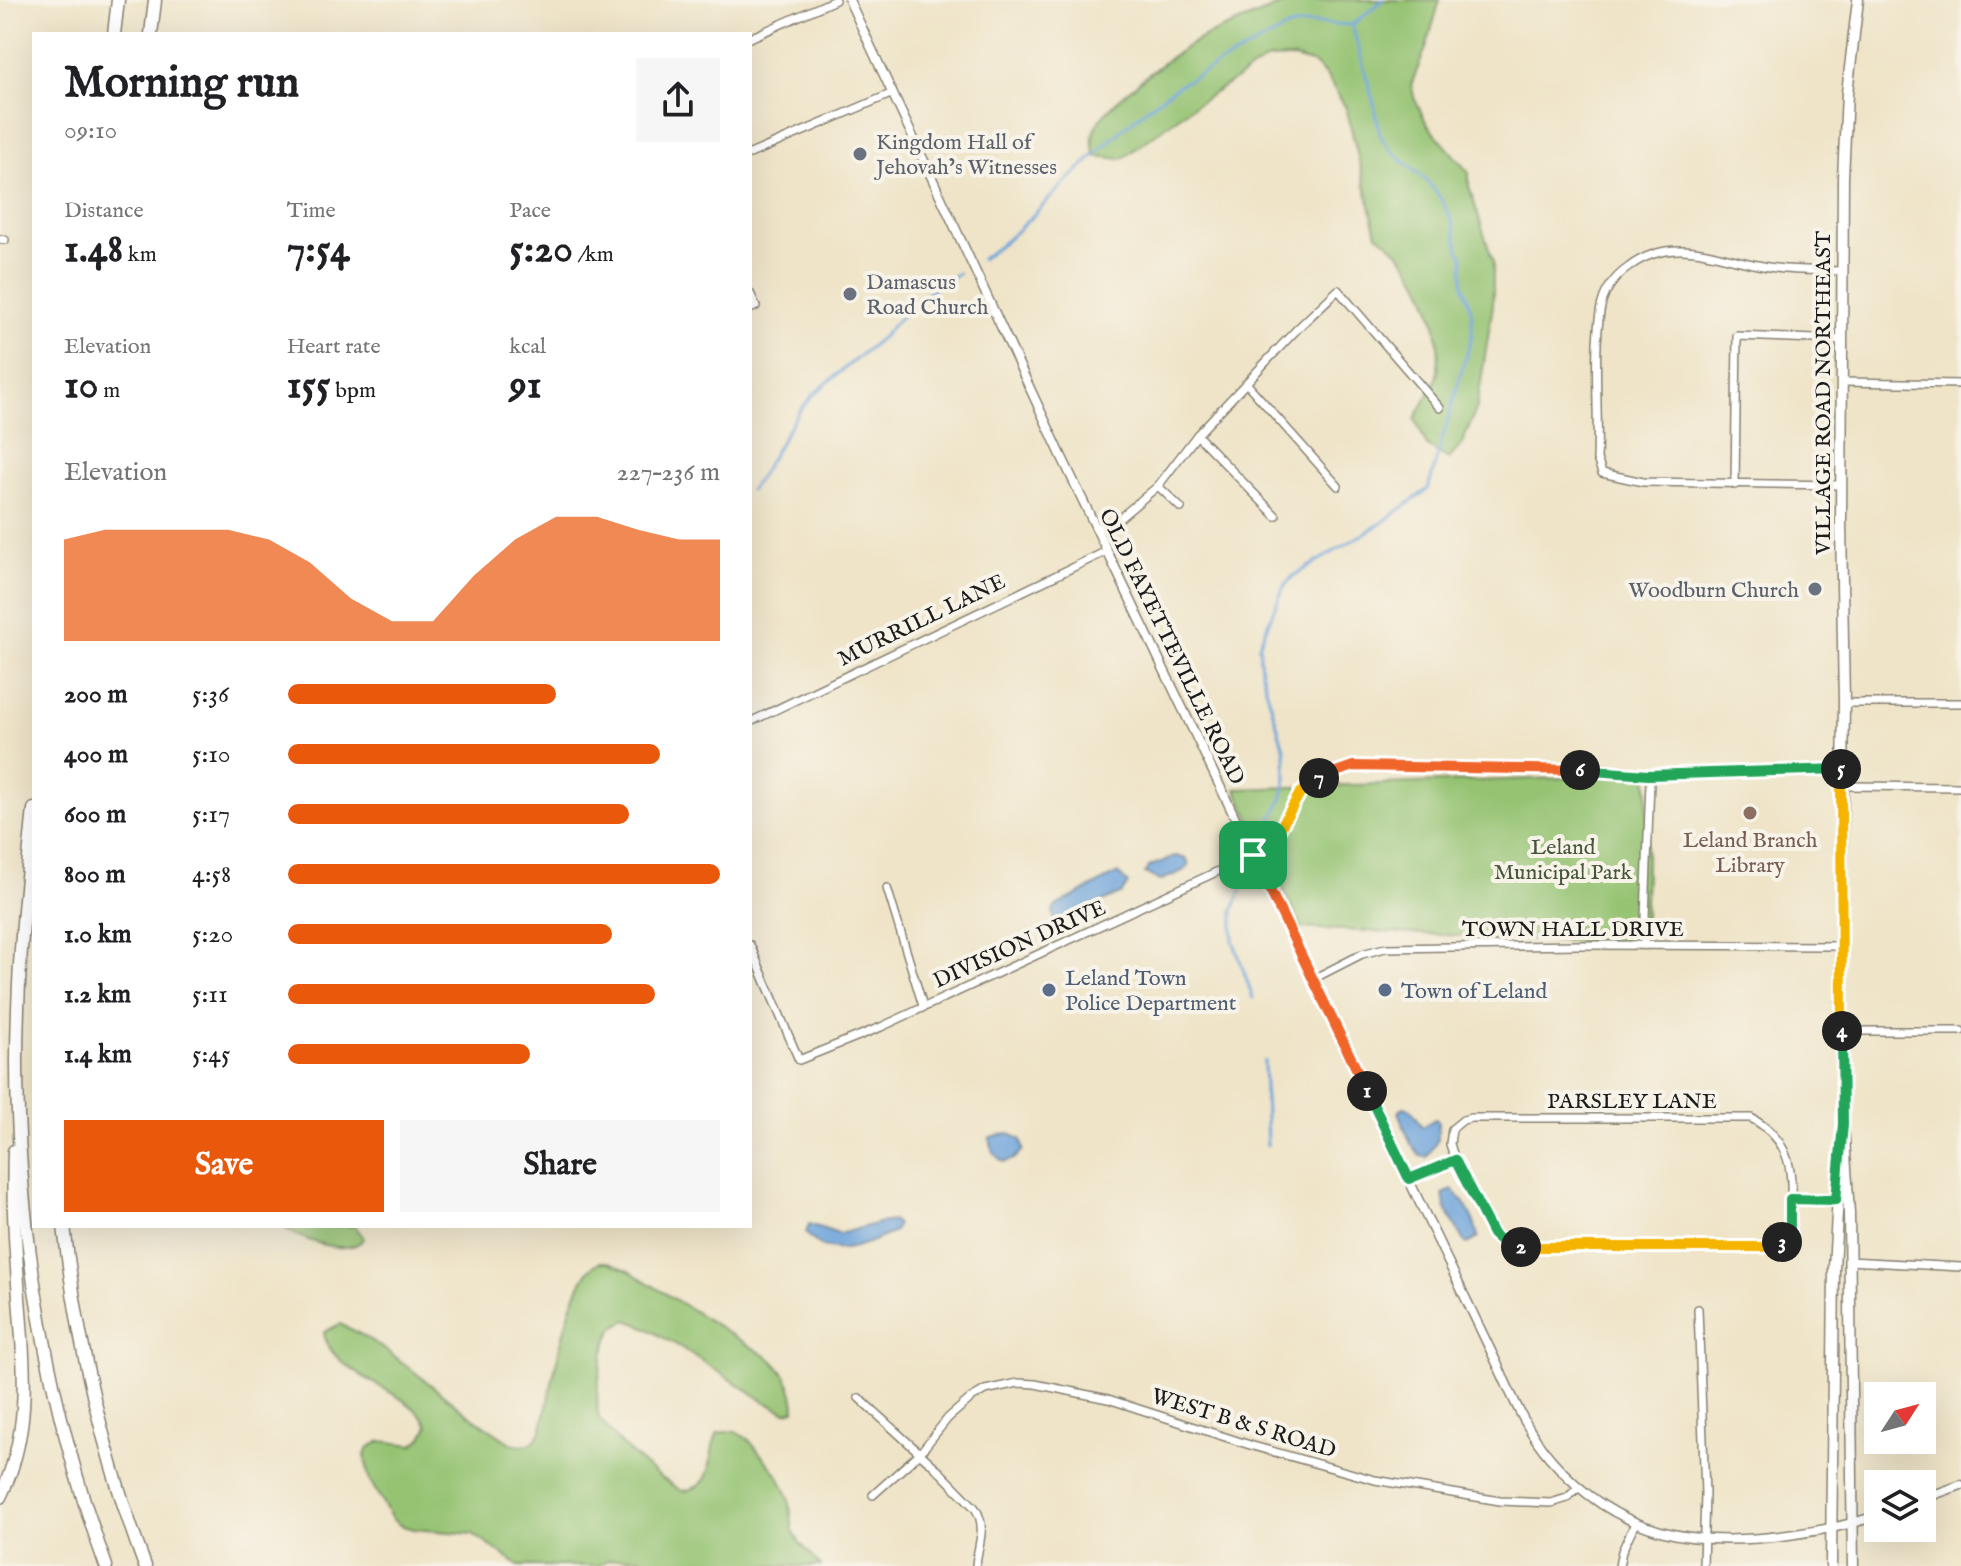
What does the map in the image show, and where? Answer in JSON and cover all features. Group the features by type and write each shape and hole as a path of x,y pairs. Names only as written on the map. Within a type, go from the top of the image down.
{"highway":[{"path":"114,32 118,0"},
{"path":"151,32 155,0"},
{"path":"0,1497 14,1463 25,1399 12,1188 18,1088 18,1010 32,834"},
{"path":"18,1088 27,1225 44,1333 72,1457 106,1566"},
{"path":"64,1228 83,1350 99,1419 145,1566"}],"main road":[{"name":"VILLAGE ROAD NORTHEAST","path":"1853,1566 1841,946 1844,703 1841,485 1843,178 1852,33 1858,0"},
{"name":"VILLAGE ROAD NORTHEAST","path":"1831,1566 1836,1200 1843,1124"}],"street":[{"path":"752,37 835,0"},
{"name":"OLD FAYETTEVILLE ROAD","path":"849,0 1253,855 1525,1420 1550,1459 1579,1487 1635,1523 1682,1537 1703,1540 1763,1539 1831,1529 1864,1520"},
{"path":"752,153 893,93"},
{"path":"1841,485 1643,482 1602,473 1597,459 1598,335 1604,295 1616,276 1642,257 1656,252 1681,250 1712,253 1774,268 1843,271"},
{"path":"1097,529 1121,517 1158,486 1197,435 1338,290 1440,408"},
{"path":"1735,485 1737,336 1843,340"},
{"path":"1842,382 1961,384"},
{"path":"1247,384 1338,486"},
{"path":"1197,435 1276,516"},
{"path":"1158,486 1181,508"},
{"name":"MURRILL LANE","path":"752,721 1107,551"},
{"path":"1844,703 1961,703"},
{"path":"1253,855 1272,843 1300,793 1320,778 1353,766 1561,769 1648,775 1841,768"},
{"path":"1644,945 1648,775"},
{"path":"1842,786 1961,787"},
{"name":"DIVISION DRIVE","path":"752,950 799,1060 881,1027 1253,855"},
{"path":"887,888 923,1006"},
{"name":"TOWN HALL DRIVE","path":"1313,979 1362,954 1385,948 1841,946"},
{"path":"1842,1031 1961,1031"},
{"name":"PARSLEY LANE","path":"1471,1118 1751,1118 1771,1129 1788,1154 1790,1236 1778,1246 1513,1247 1493,1234 1455,1160 1450,1144 1452,1129 1471,1118"},
{"path":"1409,1179 1455,1160"},
{"path":"1790,1199 1848,1200"},
{"path":"1849,1261 1961,1267"},
{"path":"1698,1309 1705,1493 1703,1566"},
{"name":"WEST B & S ROAD","path":"873,1495 920,1453 948,1418 970,1399 1004,1384 1027,1383 1108,1399 1253,1446 1375,1480 1500,1501 1551,1503 1567,1498 1579,1487"},
{"path":"859,1398 920,1453 980,1515 982,1531 976,1566"},
{"path":"1936,1494 1961,1485"},
{"path":"1619,1566 1622,1551 1635,1523"}],"green space":[{"path":"1291,0 1440,0 1411,85 1427,124 1469,173 1469,186 1493,262 1493,305 1477,407 1462,444 1449,459 1427,446 1415,419 1438,369 1432,312 1425,293 1405,260 1377,234 1346,108 1315,64 1294,58 1268,59 1189,109 1122,159 1095,156 1093,135 1100,121 1141,81 1200,39"},
{"name":"Leland Municipal Park","path":"1648,775 1644,945 1302,928 1236,789"},
{"path":"286,1228 356,1228 364,1238 348,1247 336,1247 300,1236"},
{"path":"600,1262 609,1262 629,1271 771,1359 789,1382 795,1410 785,1412 767,1403 680,1347 627,1320 615,1327 606,1344 598,1385 599,1418 637,1459 682,1491 694,1488 707,1476 718,1433 734,1431 748,1439 779,1476 789,1498 793,1531 821,1566 662,1566 637,1557 607,1560 598,1566 519,1566 473,1534 413,1529 392,1519 369,1479 365,1455 368,1448 381,1441 413,1445 422,1438 428,1426 406,1402 341,1361 330,1347 324,1332 340,1324 360,1334 504,1439 526,1445 535,1440 541,1431 562,1338 578,1289 588,1272"}],"water":[{"path":"1176,856 1187,859 1189,865 1185,870 1160,881 1145,873 1148,867"},
{"path":"1118,873 1128,884 1122,893 1055,924 1053,911 1056,906"},
{"path":"1404,1107 1411,1109 1422,1127 1435,1119 1438,1121 1438,1139 1427,1157 1420,1156 1411,1144 1398,1112"},
{"path":"1009,1133 1021,1140 1023,1150 1014,1159 1004,1162 993,1151 990,1137"},
{"path":"1453,1190 1466,1206 1477,1232 1478,1238 1467,1244 1445,1207 1443,1194"},
{"path":"894,1221 897,1225 894,1232 848,1249 826,1247 806,1233 809,1224 839,1234"}],"waterway":[{"path":"981,259 1014,233 1119,132 1179,85 1289,27 1311,23 1352,25 1383,0"},
{"path":"1259,845 1283,797 1286,778 1285,752 1261,671 1259,645 1283,588 1293,576 1380,524 1428,489 1472,335 1472,314 1463,283 1463,256 1452,221 1429,183 1390,150 1380,135 1352,25"},
{"path":"752,487 796,416 814,394 882,337 913,303 959,273"},
{"path":"1248,873 1233,910 1233,940 1253,998"},
{"path":"1264,1061 1267,1145"}],"place":[{"name":"Kingdom Hall of Jehovah’s Witnesses","path":"860,154"},
{"name":"Damascus Road Church","path":"850,294"},
{"name":"Woodburn Church","path":"1815,589"},
{"name":"Leland Branch Library","path":"1750,813"},
{"name":"Leland Town Police Department","path":"1049,990"},
{"name":"Town of Leland","path":"1385,990"}],"route":[{"path":"1353,766 1561,769 1648,775 1841,768 1843,1124 1836,1200 1790,1199 1790,1236 1778,1246 1513,1247 1504,1244 1493,1234 1455,1160 1409,1179 1253,855 1272,843 1300,793 1320,778 1353,766"}]}
